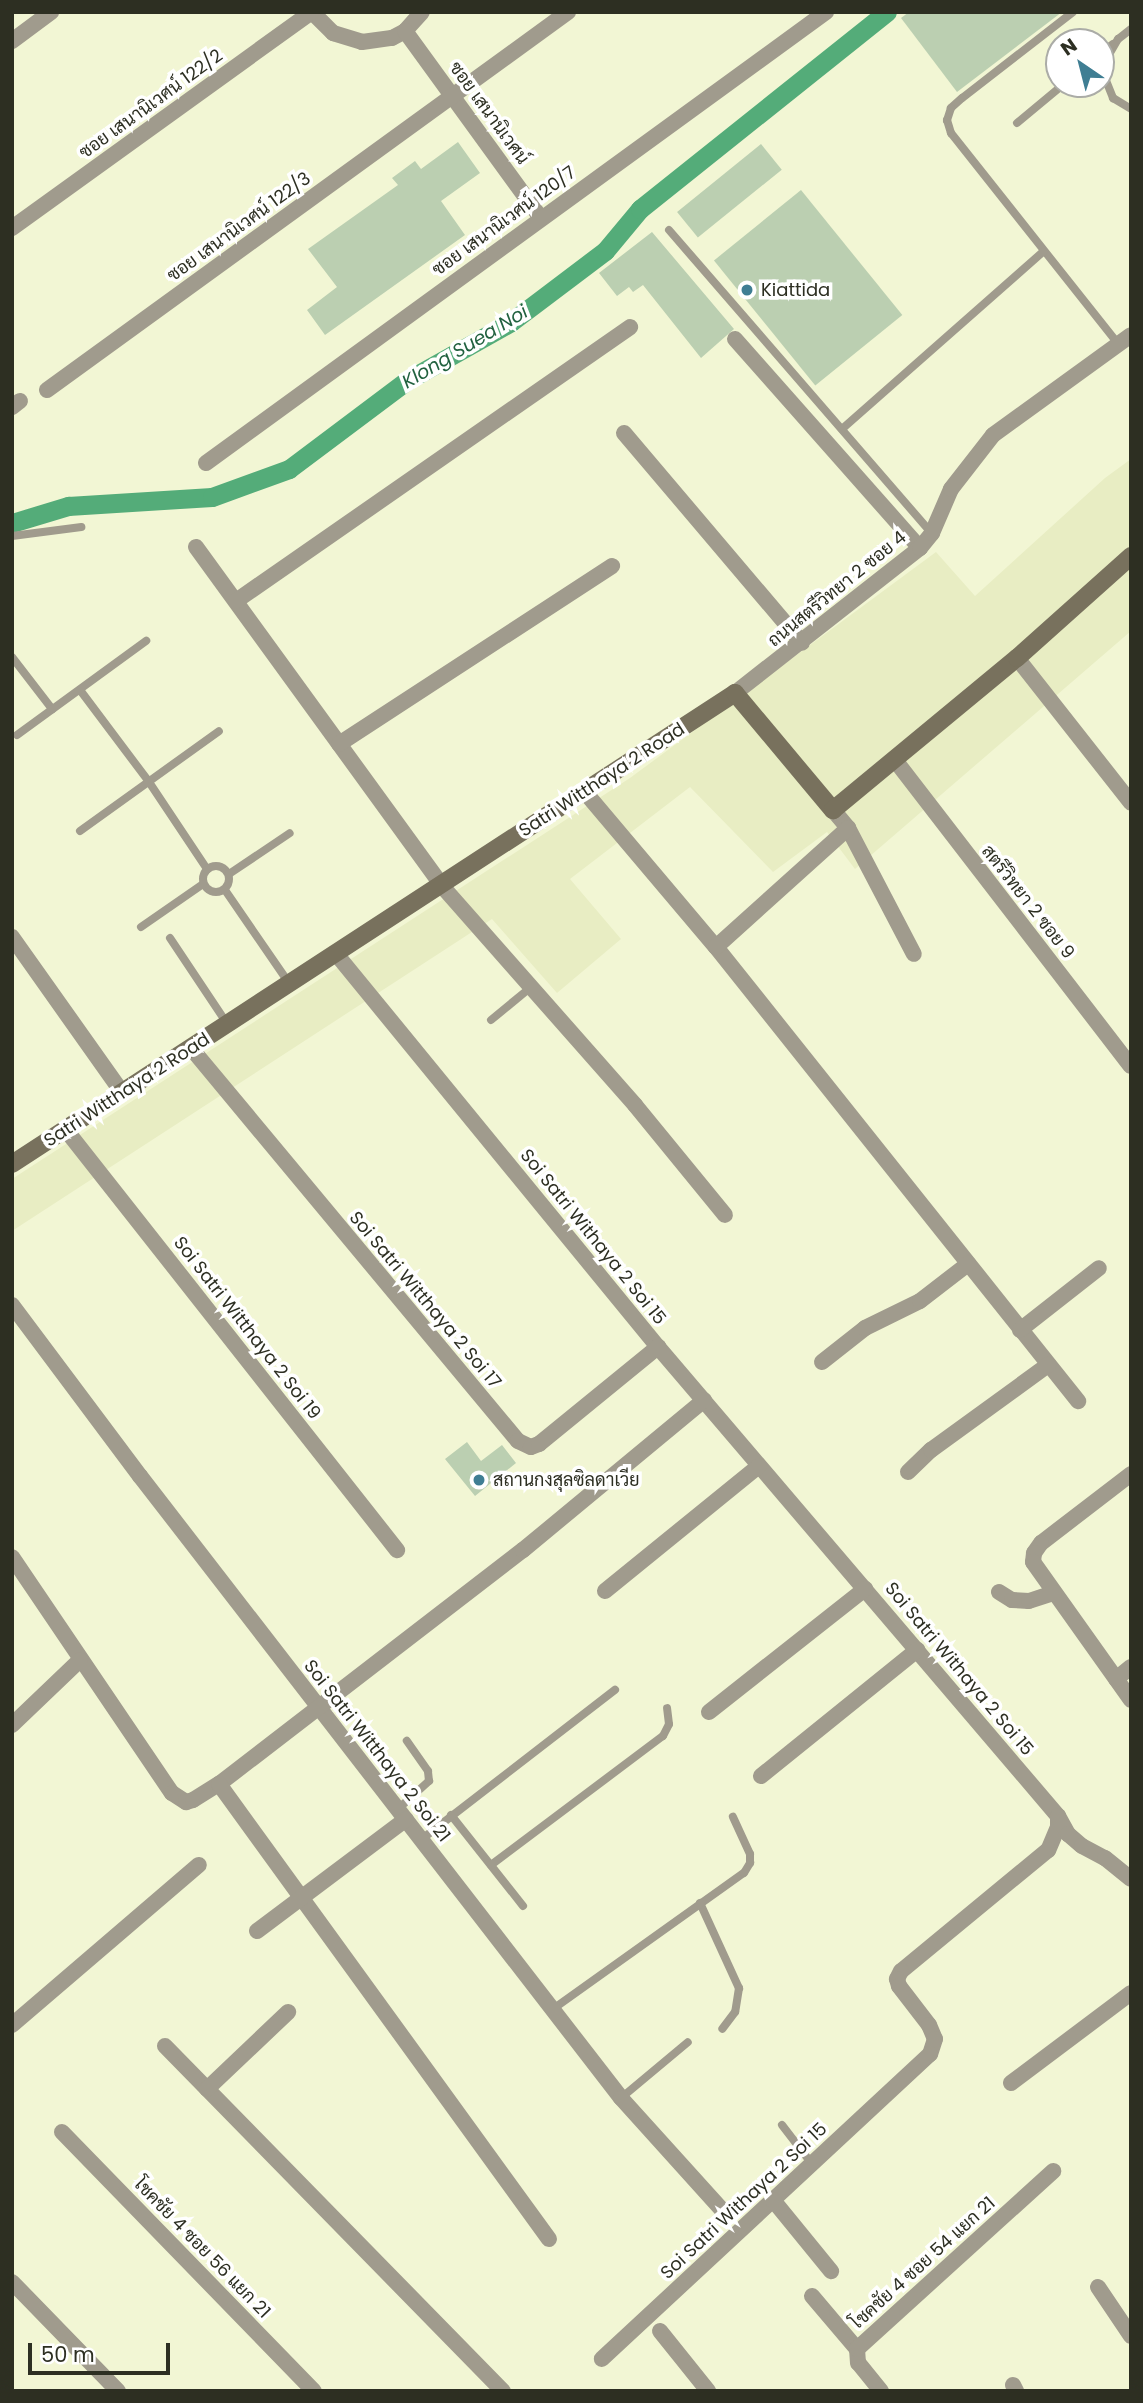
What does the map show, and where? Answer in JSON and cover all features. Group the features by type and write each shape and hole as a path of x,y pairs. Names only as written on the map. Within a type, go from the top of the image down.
{"street":[{"path":"12,41 51,12"},
{"path":"312,12 333,33 354,41 377,41 405,31 422,12"},
{"name":"ซอย เสนานิเวศน์ 122/2","path":"12,228 312,12"},
{"name":"ซอย เสนานิเวศน์ 122/3","path":"47,390 568,12"},
{"name":"ซอย เสนานิเวศน์ 120/7","path":"206,463 826,12"},
{"name":"ซอย เสนานิเวศน์","path":"405,31 541,218"},
{"path":"236,601 630,327"},
{"path":"735,339 920,548"},
{"name":"ถนนสตรีวิทยา 2 ซอย 4","path":"735,693 920,548 932,533 951,489 993,435 1124,339"},
{"path":"624,433 802,643"},
{"path":"196,547 442,886 635,1105 725,1215"},
{"path":"833,810 1017,658 1131,556"},
{"path":"339,744 612,566"},
{"path":"1017,658 1131,803"},
{"path":"735,693 848,828 914,954"},
{"name":"Satri Witthaya 2 Road","path":"12,1164 337,955 735,693"},
{"name":"สตรีวิทยา 2 ซอย 9","path":"895,760 1131,1066"},
{"path":"584,791 716,947 1078,1401"},
{"path":"716,947 848,828"},
{"path":"12,937 123,1094"},
{"name":"Soi Satri Withaya 2 Soi 15","path":"337,955 658,1347 1058,1816 1058,1827 1048,1850 901,1971 897,1979 899,1986 929,2025 935,2045 930,2054 602,2359"},
{"name":"Soi Satri Witthaya 2 Soi 17","path":"191,1048 518,1441 531,1447 539,1444 658,1347"},
{"name":"Soi Satri Witthaya 2 Soi 19","path":"65,1130 397,1550"},
{"path":"822,1362 865,1328 920,1301 968,1264"},
{"path":"1020,1330 1099,1268"},
{"name":"Soi Satri Witthaya 2 Soi 21","path":"12,1305 319,1709 621,2098 724,2212"},
{"path":"908,1472 931,1450 1048,1365"},
{"path":"12,1557 80,1660 178,1799 193,1800 219,1784 319,1709 523,1549 704,1400"},
{"path":"605,1591 760,1466"},
{"path":"1131,1474 1041,1543 1034,1553 1038,1570 1131,1700"},
{"path":"709,1712 865,1589"},
{"path":"999,1592 1012,1600 1029,1601 1043,1599 1054,1592"},
{"path":"761,1776 917,1650"},
{"path":"12,1725 80,1660"},
{"path":"1116,1679 1131,1667"},
{"path":"219,1784 549,2239"},
{"path":"257,1931 402,1814"},
{"path":"1058,1816 1068,1834 1131,1879"},
{"path":"12,2025 199,1865"},
{"path":"1011,2083 1131,1993"},
{"path":"207,2089 288,2012"},
{"path":"165,2046 503,2391"},
{"name":"โชคชัย 4 ซอย 56 แยก 21","path":"62,2132 314,2391"},
{"name":"โชคชัย 4 ซอย 54 แยก 21","path":"881,2391 858,2363 857,2349 1053,2171"},
{"path":"774,2200 831,2271"},
{"path":"12,2282 118,2391"},
{"path":"1098,2287 1131,2336"},
{"path":"812,2296 857,2349"},
{"path":"660,2331 708,2391"}],"lane":[{"path":"1073,12 962,98 951,108 947,120 951,133 1043,252 1124,339"},
{"path":"1115,41 1131,29"},
{"path":"1118,39 1107,58 1105,78 1113,98 1131,109"},
{"path":"1017,123 1047,98"},
{"path":"669,230 932,533"},
{"path":"842,429 1043,252"},
{"path":"12,536 80,527"},
{"path":"17,735 146,641"},
{"path":"12,657 52,709"},
{"path":"80,690 149,782 207,869"},
{"path":"80,831 219,731"},
{"path":"229,874 290,833"},
{"path":"215,865 224,867 229,874 230,883 225,890 217,893 209,891 203,884 207,869 215,865"},
{"path":"141,927 203,884"},
{"path":"225,890 290,984"},
{"path":"170,937 228,1025"},
{"path":"491,1020 530,988"},
{"path":"422,1839 615,1690"},
{"path":"491,1865 663,1736 669,1724 667,1708"},
{"path":"402,1814 429,1781 428,1771 407,1741"},
{"path":"451,1815 523,1906"},
{"path":"553,2009 744,1873 750,1863 750,1854 733,1817"},
{"path":"701,1903 739,1987 735,2012 722,2029"},
{"path":"621,2098 688,2042"},
{"path":"782,2125 812,2164"}],"shaded area":[{"path":"1131,459 1131,631 855,869 827,832 773,872 690,787 570,879 621,939 557,993 492,919 12,1231 12,1179 630,778 936,552 975,596 1105,478"}],"building":[{"path":"909,12 1062,12 957,92 901,18"},
{"path":"458,142 480,173 441,201 465,235 325,335 307,310 337,287 308,249 398,185 392,178 415,161 421,169"},
{"path":"761,144 782,170 698,238 677,212"},
{"path":"801,190 902,315 815,386 714,260"},
{"path":"652,232 734,329 701,358 643,285 633,292 629,287 617,296 599,273"},
{"name":"สถานกงสุลซิลดาเวีย","path":"467,1442 481,1461 502,1445 516,1463 475,1496 445,1459"}],"waterway":[{"name":"Klong Suea Noi","path":"12,523 68,506 212,497 289,469 406,381 511,322 605,251 640,209 887,12"}],"place":[{"name":"Kiattida","path":"747,290"},
{"name":"สถานกงสุลซิลดาเวีย","path":"479,1480"}]}
